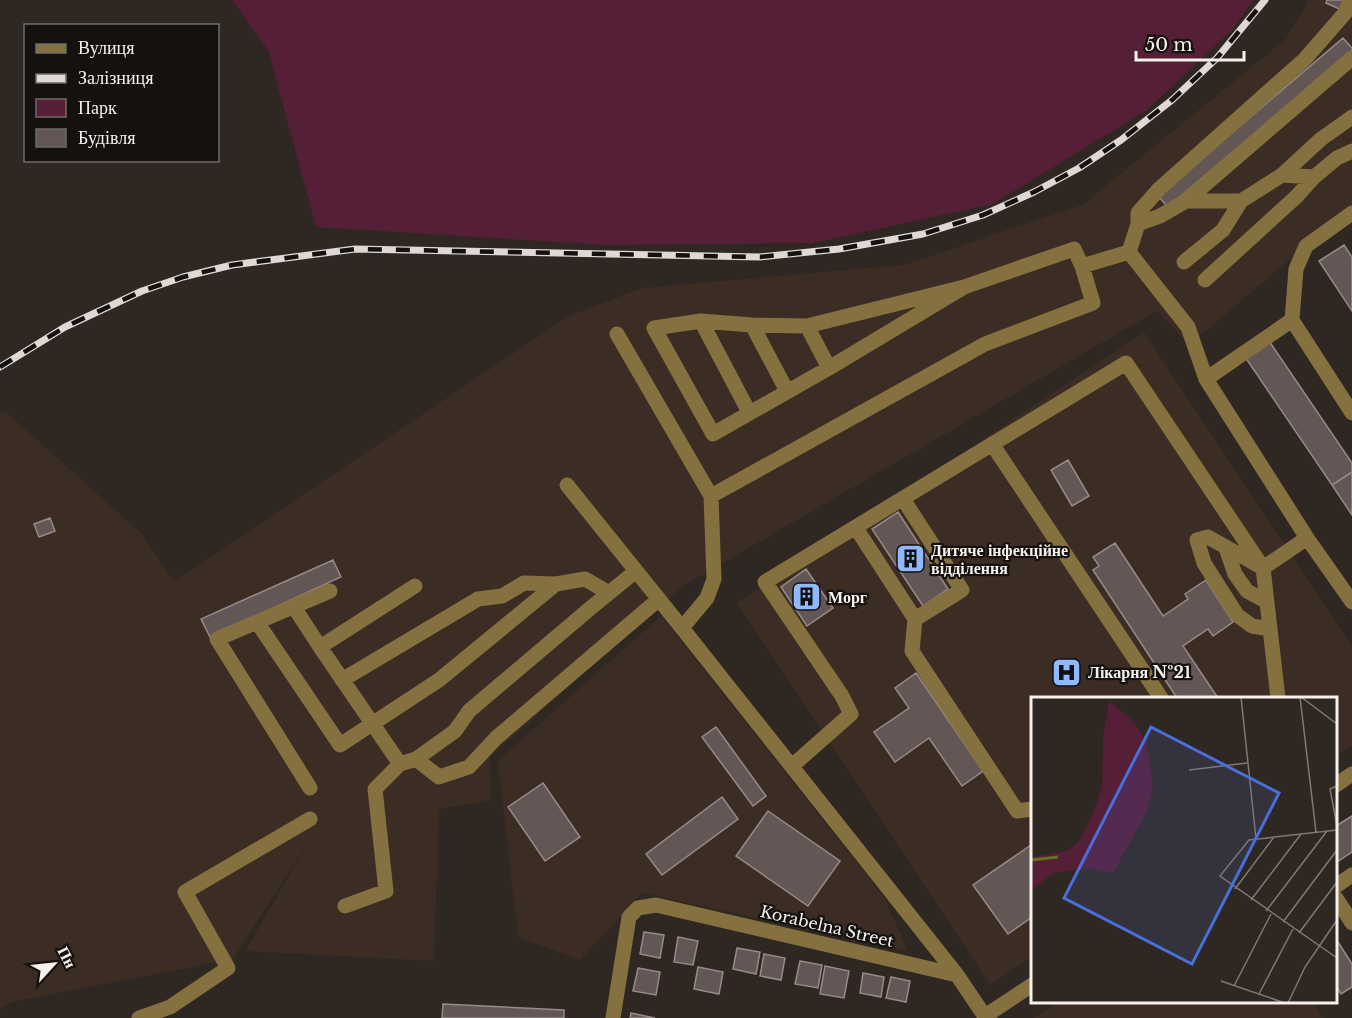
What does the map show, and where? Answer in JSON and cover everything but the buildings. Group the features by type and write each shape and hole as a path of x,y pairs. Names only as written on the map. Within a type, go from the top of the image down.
{"street":[{"path":"1129,252 1138,224 1138,213 1159,189 1305,59 1345,13 1351,0"},
{"path":"1138,224 1160,216 1186,201 1352,58"},
{"path":"1184,262 1223,230 1241,201 1282,174 1321,139 1352,117"},
{"path":"1205,280 1297,196 1314,177 1337,158 1352,151"},
{"path":"1282,174 1314,177"},
{"path":"1186,201 1241,201"},
{"path":"1351,214 1306,246 1296,269 1292,320 1352,413"},
{"path":"711,496 985,344 1093,303 1083,266 1074,249 964,286 807,326 700,321 654,328 713,434 829,368 964,286"},
{"path":"1083,266 1129,252"},
{"path":"1129,252 1188,327 1206,378 1307,538 1352,602"},
{"path":"1206,378 1292,320"},
{"path":"700,321 749,412"},
{"path":"752,325 787,391"},
{"path":"807,326 829,368"},
{"path":"617,334 711,496 714,579 706,598 682,628"},
{"path":"792,766 851,714 842,696 765,582 1126,363 1263,568 1278,697"},
{"path":"992,444 1160,697"},
{"path":"567,486 957,975 985,1017 1031,986"},
{"path":"903,499 962,590 915,619"},
{"path":"856,528 915,619 912,651 1017,812 1031,809"},
{"path":"1263,568 1208,537 1197,540 1204,563 1237,615 1252,626 1270,629"},
{"path":"1263,568 1307,538"},
{"path":"1226,548 1236,574 1247,591 1267,602"},
{"path":"345,906 386,891 375,789 400,764 416,759 455,730 469,711 636,571"},
{"path":"342,680 478,599 502,596 524,583 556,584 585,579 609,593"},
{"path":"257,622 340,745 439,680 556,584"},
{"path":"320,648 416,586"},
{"path":"310,788 217,639 330,591"},
{"path":"416,759 439,777 469,767 496,738 659,599"},
{"path":"294,607 400,764"},
{"path":"1337,784 1352,774"},
{"path":"139,1018 170,1007 228,968 185,891 310,819"},
{"path":"1337,885 1352,875"},
{"path":"1337,901 1352,923"},
{"name":"Korabelna Street","path":"613,1018 629,917 638,908 656,905 957,975"}],"shaded area":[{"path":"1309,0 1352,0 1352,207 1189,345 1157,311 685,585 490,757 491,800 439,809 434,961 245,951 311,838 233,959 12,1002 0,1009 0,414 5,411 141,533 174,581 569,316 642,288 904,265 1082,205 1286,39"},
{"name":"Лікарня №21","path":"1144,332 1352,646 1352,745 1337,755 1337,697 1031,697 1031,958 990,985 737,603"},
{"path":"661,616 884,897 908,951 643,893 580,960 518,937 498,761"},
{"path":"1056,1003 1314,1003 1324,1018 1033,1018"}],"green space":[{"path":"232,0 1253,0 1232,30 1147,110 993,204 813,243 605,245 316,227 268,50"}],"railway":[{"path":"0,367 65,327 142,291 183,277 232,265 355,249 760,257 839,249 923,234 983,215 1034,192 1079,168 1121,140 1172,100 1217,58 1265,0"}],"place":[{"name":"Дитяче інфекційне відділення","path":"910,559"},
{"name":"Морг","path":"807,597"},
{"name":"Лікарня №21","path":"1067,672"}]}
